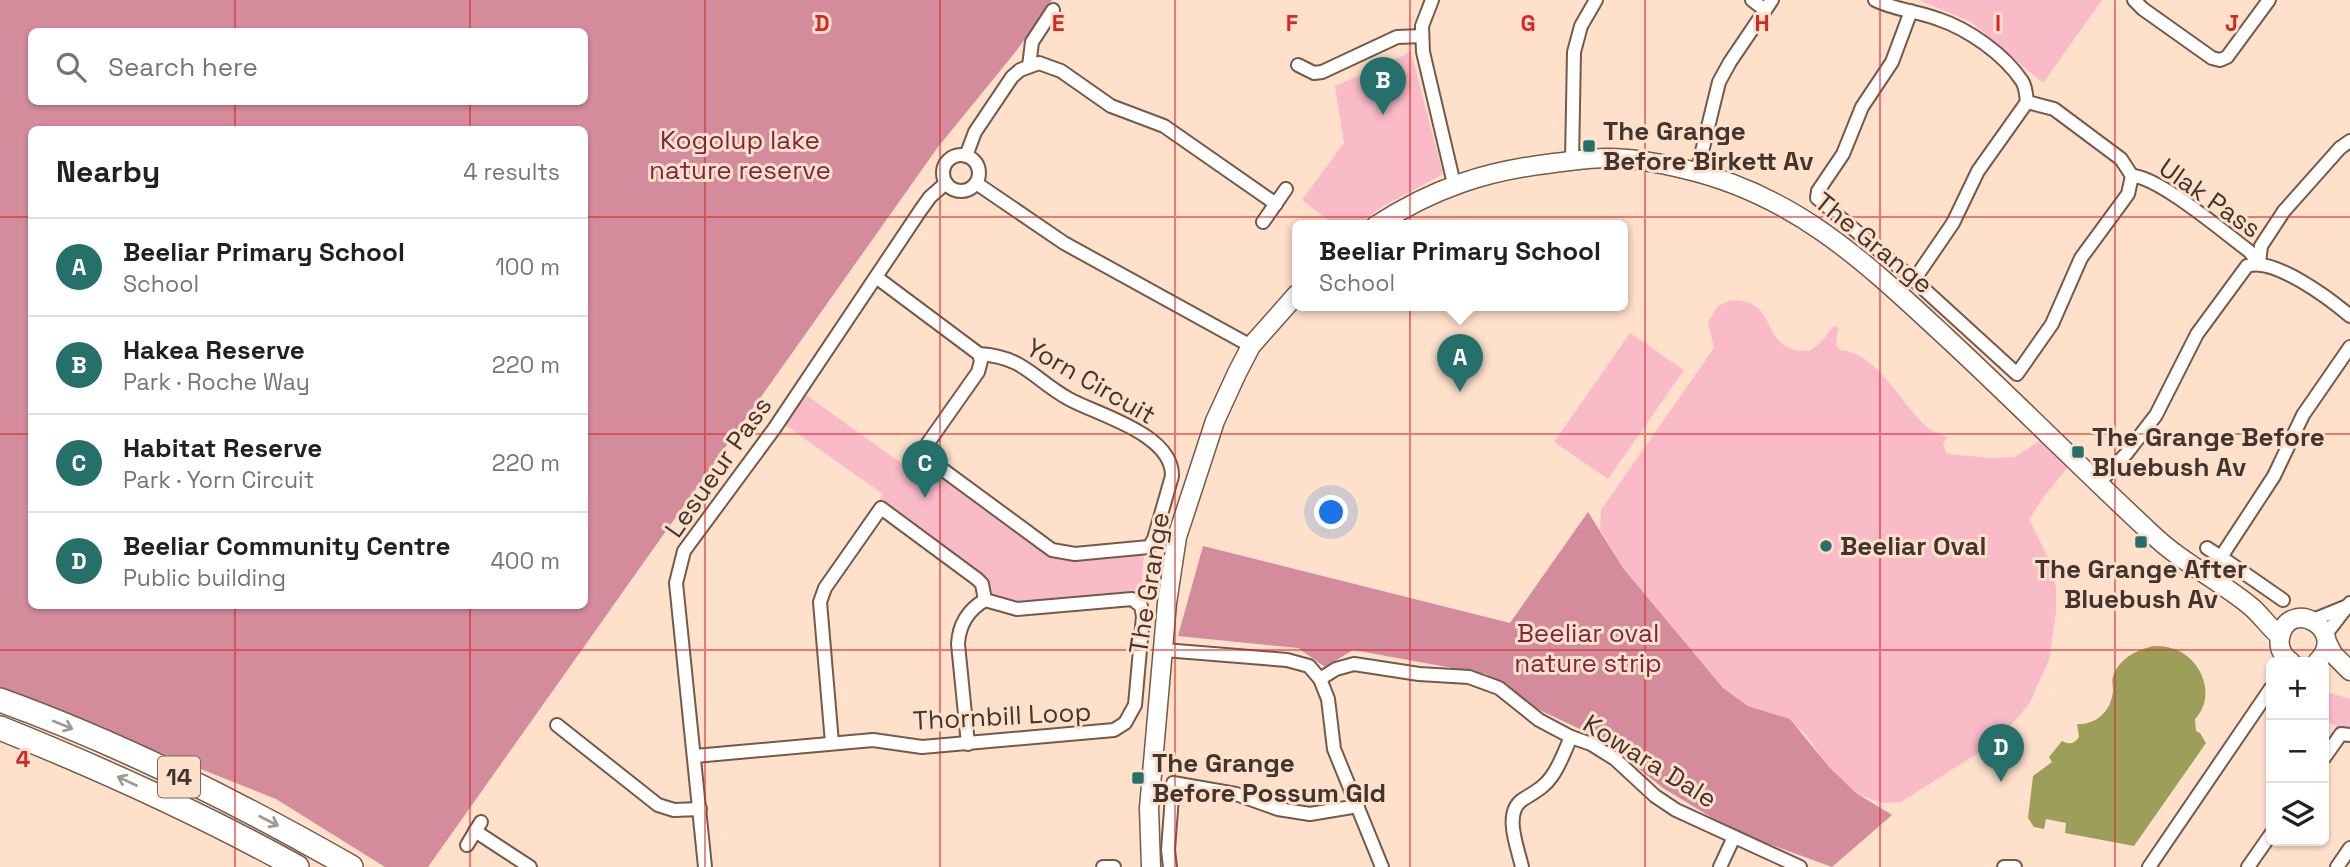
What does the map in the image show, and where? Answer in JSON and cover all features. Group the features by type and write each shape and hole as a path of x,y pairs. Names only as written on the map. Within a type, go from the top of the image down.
{"highway":[{"name":"14","path":"0,700 139,758 276,824 351,867"},
{"name":"14","path":"0,728 120,778 298,867"}],"street":[{"path":"1432,0 1422,26 1422,36 1428,75 1454,184"},
{"path":"1572,161 1574,52 1581,26 1596,0"},
{"path":"1697,172 1719,82 1730,61 1769,5 1752,0"},
{"path":"1875,0 1890,8 1910,11 1954,26 1991,50 2022,81 2027,102 1978,170 1953,223 1914,281"},
{"path":"2134,0 2212,58 2220,60 2227,57 2269,0"},
{"path":"1029,66 1032,42 1053,10"},
{"path":"1910,11 1889,68 1862,107 1843,154 1817,195 1819,201 2028,383"},
{"path":"1297,65 1314,73 1322,72 1397,37 1422,36"},
{"path":"946,183 961,191 970,189 976,183 978,167 967,156 970,140 1013,77 1039,63 1060,71 1111,106 1164,126 1276,204"},
{"path":"2017,374 2052,324 2081,258 2128,194 2132,176 2121,159 2054,109 2027,102"},
{"path":"2259,264 2261,246 2284,211 2340,148 2350,141"},
{"name":"Lesueur Pass","path":"705,867 676,583 684,551 774,429 930,197 946,183 944,166 950,159 967,156"},
{"name":"The Grange","path":"1385,220 1454,184 1501,171 1594,158 1640,160 1733,183 1794,212 1832,237 1914,307 2155,537 2251,606 2282,618 2313,620"},
{"name":"Ulak Pass","path":"2132,176 2141,176 2159,186 2249,251 2259,264"},
{"path":"976,183 1064,243 1251,346"},
{"path":"1263,222 1286,189"},
{"path":"2099,483 2156,415 2197,334 2248,266 2259,264 2283,270 2350,316"},
{"name":"Yorn Circuit","path":"876,277 979,354 1016,361 1065,397 1130,426 1155,444 1166,455 1172,475 1154,539 1149,547 1075,554 1052,550 927,458 925,451 928,443 978,372 981,361 979,354"},
{"name":"The Grange","path":"1151,867 1149,808 1167,603 1178,537 1214,421 1251,346 1292,300"},
{"path":"2221,557 2269,486 2302,415 2350,347"},
{"path":"832,743 820,602 825,588 881,508 982,584 985,600 968,614 958,633 968,744"},
{"path":"2207,548 2283,600"},
{"name":"Thornbill Loop","path":"695,756 873,740 922,747 968,744 1107,732 1125,723 1135,705 1143,611 1138,602 1132,599 1017,609 985,600"},
{"path":"2313,620 2348,605"},
{"path":"2321,657 2326,651 2327,639 2348,605"},
{"name":"The Grange","path":"2251,606 2283,653"},
{"path":"2283,653 2285,626 2294,620"},
{"path":"2313,620 2321,625 2333,654 2349,670"},
{"path":"1164,650 1287,660 1309,666 1320,679 1328,699 1334,748 1382,867"},
{"name":"Kowara Dale","path":"1320,679 1336,669 1354,664 1419,674 1469,677 1499,688 1539,720 1591,744 1615,759 1655,796 1675,810 1800,867"},
{"path":"2329,666 2349,670"},
{"path":"2149,867 2266,695"},
{"path":"557,725 658,805 674,810 700,809"},
{"path":"2329,751 2341,734 2350,735"},
{"path":"1522,867 1513,825 1514,810 1552,776 1571,737"},
{"path":"1170,867 1168,850 1173,783 1236,794 1278,809 1310,814 1358,807"},
{"path":"467,845 478,827 530,867"},
{"path":"1720,867 1734,837"},
{"path":"2248,867 2266,841"},
{"path":"2337,867 2350,849"},
{"path":"1103,867 1114,867"},
{"path":"2004,867 2015,867"}],"shaded area":[{"path":"1919,0 2102,0 2043,83 1971,22"},
{"path":"1411,52 1443,174 1382,207 1365,220 1328,220 1302,200 1344,143 1335,86"},
{"name":"Beeliar Oval","path":"1731,300 1756,306 1782,344 1794,350 1809,351 1820,343 1834,326 1838,328 1836,345 1840,350 1854,353 1867,361 1890,383 1920,421 1947,437 1943,445 1947,454 2015,457 2041,440 2068,467 2029,519 2051,564 2056,588 2056,612 2049,660 2029,704 1997,741 1901,802 1881,803 1856,793 1829,768 1807,736 1790,719 1748,706 1723,688 1623,568 1600,529 1601,510 1714,348 1708,322 1718,306"},
{"path":"1630,333 1684,370 1608,479 1554,442"},
{"path":"805,394 905,466 910,457 1034,543 1061,557 1144,553 1141,591 1006,604 993,597 984,576 878,502 883,494 785,425"},
{"path":"2153,646 2181,652 2201,673 2204,702 2195,719 2196,731 2206,743 2134,846 2065,833 2066,823 2046,819 2044,829 2034,827 2028,818 2033,776 2052,762 2049,757 2062,741 2072,743 2079,737 2077,724 2091,722 2106,710 2112,697 2113,676 2121,663 2136,652"},
{"path":"2329,693 2350,699 2350,733 2329,722"}],"green space":[{"name":"Kogolup lake nature reserve","path":"0,0 1052,0 1017,50 938,147 428,867 385,867 276,799 0,689"},
{"name":"Beeliar oval nature strip","path":"1588,512 1623,568 1723,688 1748,706 1790,719 1829,767 1856,793 1892,815 1832,867 1734,831 1663,788 1603,740 1531,706 1486,674 1353,650 1325,667 1298,648 1178,636 1203,546 1510,623"}],"place":[{"name":"Hakea Reserve","path":"1383,115"},
{"name":"The Grange Before Birkett Av","path":"1589,146"},
{"name":"Beeliar Primary School","path":"1460,392"},
{"name":"The Grange Before Bluebush Av","path":"2078,452"},
{"name":"Habitat Reserve","path":"925,498"},
{"name":"The Grange After Bluebush Av","path":"2141,542"},
{"name":"Beeliar Oval","path":"1826,546"},
{"name":"The Grange Before Possum Gld","path":"1138,778"},
{"name":"Beeliar Community Centre","path":"2001,782"}]}
